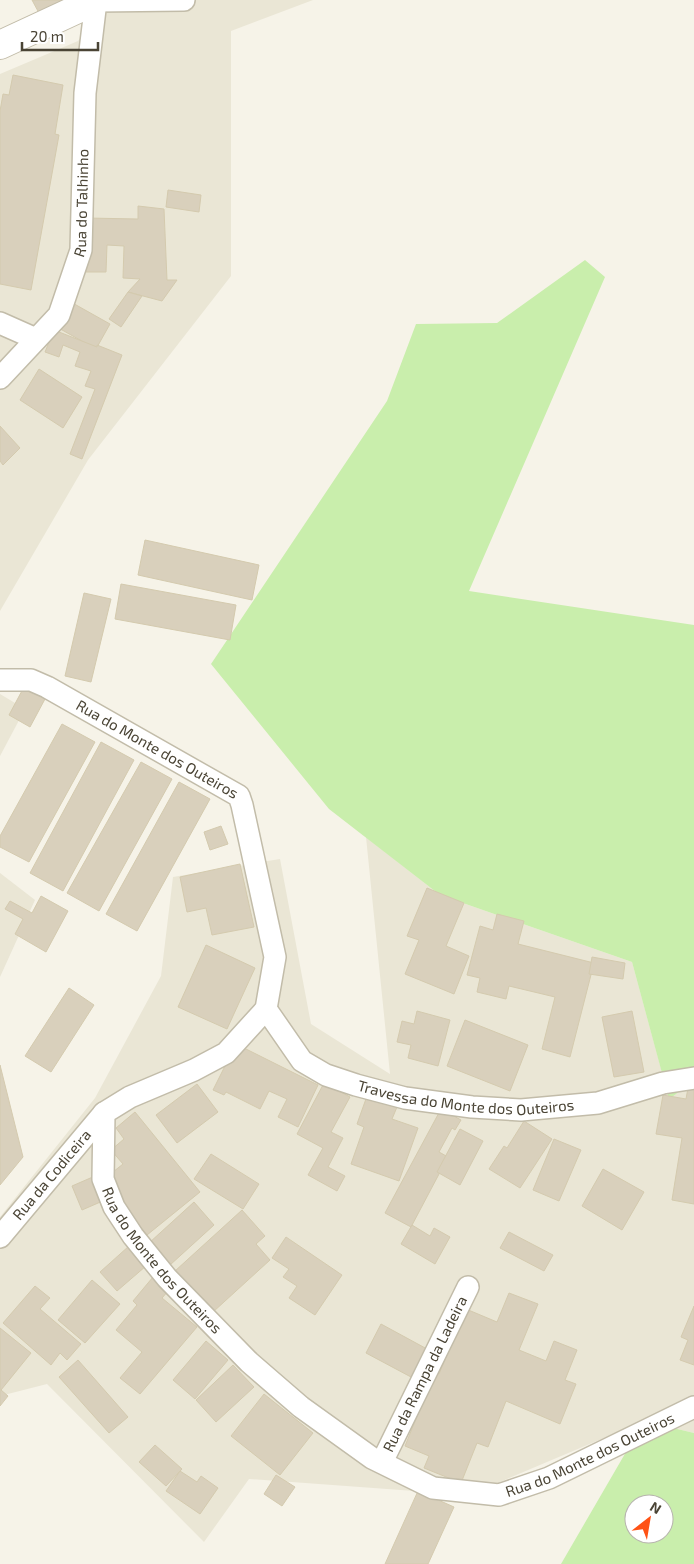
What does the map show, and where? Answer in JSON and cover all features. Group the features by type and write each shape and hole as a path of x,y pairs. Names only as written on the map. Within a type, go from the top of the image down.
{"street":[{"path":"0,45 96,0 184,0"},
{"name":"Rua do Talhinho","path":"0,378 59,315 81,250 85,94 96,0"},
{"path":"0,323 36,339"},
{"name":"Rua do Monte dos Outeiros","path":"0,680 31,680 47,687 239,796 275,957 266,1009"},
{"path":"104,1113 130,1098 194,1070 226,1053 266,1009"},
{"name":"Travessa do Monte dos Outeiros","path":"266,1009 302,1061 326,1075 356,1086 405,1098 472,1107 521,1110 598,1103 663,1083 694,1078"},
{"name":"Rua do Monte dos Outeiros","path":"104,1113 103,1179 114,1207 133,1236 166,1278 249,1362 301,1407 372,1458 434,1488 500,1495 549,1478 694,1407"},
{"name":"Rua da Codiceira","path":"0,1237 104,1113"},
{"name":"Rua da Rampa da Ladeira","path":"382,1462 468,1287"}],"shaded area":[{"path":"111,0 313,0 231,31 231,276 88,460 0,611 0,74 78,41"},
{"path":"0,694 25,709 0,756"},
{"path":"366,837 440,895 632,962 669,1098 694,1081 694,1433 644,1421 469,1495 249,1479 204,1542 47,1384 0,1396 0,1217 95,1098 161,976 173,877 280,859 311,1024 390,1074"},
{"path":"0,873 35,900 0,977"}],"green space":[{"path":"585,260 605,277 469,591 694,625 694,1081 669,1099 632,962 440,895 329,809 211,664 387,401 416,324 497,323"},
{"path":"644,1421 694,1433 694,1564 561,1564"}],"building":[{"path":"32,0 63,0 39,13"},
{"path":"13,75 63,85 55,134 59,135 31,290 0,284 0,111 3,94 9,95"},
{"path":"168,190 201,195 199,212 166,207"},
{"path":"138,206 164,209 167,280 177,280 162,301 128,292 140,279 123,278 124,246 107,245 106,272 84,272 86,218 138,219"},
{"path":"128,292 142,296 121,327 109,319"},
{"path":"69,301 110,324 96,349 55,326"},
{"path":"54,330 122,355 82,459 70,454 95,389 85,386 91,371 75,366 80,352 63,345 59,357 45,352"},
{"path":"39,369 82,397 63,428 20,400"},
{"path":"0,426 20,448 3,465 0,461"},
{"path":"145,540 259,565 252,600 138,575"},
{"path":"121,584 236,605 230,640 115,619"},
{"path":"84,593 111,599 91,682 65,676"},
{"path":"24,687 45,699 30,727 9,715"},
{"path":"62,724 95,742 29,862 0,847 0,836"},
{"path":"101,742 134,760 63,891 30,873"},
{"path":"141,762 172,779 99,911 67,893"},
{"path":"179,782 210,799 137,931 106,914"},
{"path":"221,826 228,844 210,850 204,832"},
{"path":"240,864 254,927 212,935 206,908 187,912 180,877"},
{"path":"427,888 464,903 446,946 469,956 454,994 405,974 419,940 407,936"},
{"path":"41,896 68,911 46,952 15,934 23,919 5,909 10,901 32,913"},
{"path":"497,914 524,921 518,944 594,963 570,1057 542,1049 555,997 509,986 506,999 477,992 480,978 467,975 480,926 493,930"},
{"path":"206,945 255,968 227,1029 178,1007"},
{"path":"592,957 625,963 623,979 589,974"},
{"path":"69,988 94,1005 51,1072 25,1056"},
{"path":"417,1011 450,1020 438,1066 408,1058 411,1045 397,1042 402,1021 414,1024"},
{"path":"632,1011 644,1072 614,1077 602,1017"},
{"path":"465,1020 528,1045 510,1091 447,1066"},
{"path":"236,1044 318,1085 298,1127 278,1117 287,1099 269,1091 260,1109 226,1092 224,1095 213,1090"},
{"path":"0,1065 23,1157 0,1185"},
{"path":"324,1083 350,1097 331,1132 343,1138 328,1167 345,1176 337,1191 308,1175 323,1148 297,1134"},
{"path":"197,1084 218,1112 177,1143 156,1115"},
{"path":"688,1088 694,1089 694,1204 672,1200 682,1138 656,1134 663,1095 686,1099"},
{"path":"367,1096 397,1107 392,1119 418,1128 399,1181 351,1164 364,1127 357,1124"},
{"path":"441,1109 461,1120 455,1130 452,1128 439,1152 448,1157 411,1227 385,1213"},
{"path":"135,1112 200,1192 147,1235 103,1180 123,1164 111,1150 124,1139 116,1128"},
{"path":"524,1121 552,1139 520,1188 489,1169 504,1146 507,1148"},
{"path":"460,1129 483,1141 460,1185 437,1172"},
{"path":"554,1139 581,1150 559,1201 533,1190"},
{"path":"211,1154 259,1184 243,1209 194,1179"},
{"path":"603,1169 644,1192 622,1230 582,1206"},
{"path":"95,1176 105,1200 82,1210 72,1186"},
{"path":"194,1202 214,1225 170,1265 149,1243"},
{"path":"242,1210 265,1236 256,1244 270,1260 213,1312 175,1271"},
{"path":"412,1225 430,1236 434,1228 450,1237 435,1264 401,1244"},
{"path":"509,1232 553,1255 544,1271 500,1248"},
{"path":"286,1237 342,1275 315,1315 289,1298 297,1286 283,1277 289,1269 272,1258"},
{"path":"129,1246 146,1266 117,1291 100,1272"},
{"path":"153,1277 169,1290 162,1298 197,1327 140,1394 120,1378 142,1352 116,1330 137,1305 133,1301"},
{"path":"92,1280 120,1304 85,1343 58,1320"},
{"path":"35,1286 50,1298 40,1309 81,1344 67,1360 60,1353 51,1365 3,1323"},
{"path":"509,1293 538,1304 519,1350 546,1361 554,1341 577,1350 565,1380 576,1384 560,1424 506,1401 488,1447 477,1443 461,1483 424,1468 429,1456 405,1446 435,1372 439,1374 466,1309 497,1322"},
{"path":"694,1306 694,1365 680,1360 688,1340 681,1337"},
{"path":"381,1324 427,1349 411,1377 366,1353"},
{"path":"0,1328 31,1353 1,1390 8,1396 0,1406"},
{"path":"206,1341 228,1360 195,1399 173,1380"},
{"path":"78,1360 128,1417 109,1433 59,1377"},
{"path":"233,1365 254,1387 216,1422 196,1400"},
{"path":"264,1394 313,1433 280,1475 231,1436"},
{"path":"155,1445 182,1469 166,1486 139,1462"},
{"path":"180,1471 197,1482 201,1476 218,1488 200,1514 166,1491"},
{"path":"276,1475 295,1487 282,1506 264,1494"},
{"path":"418,1491 454,1507 428,1564 385,1564"}]}
